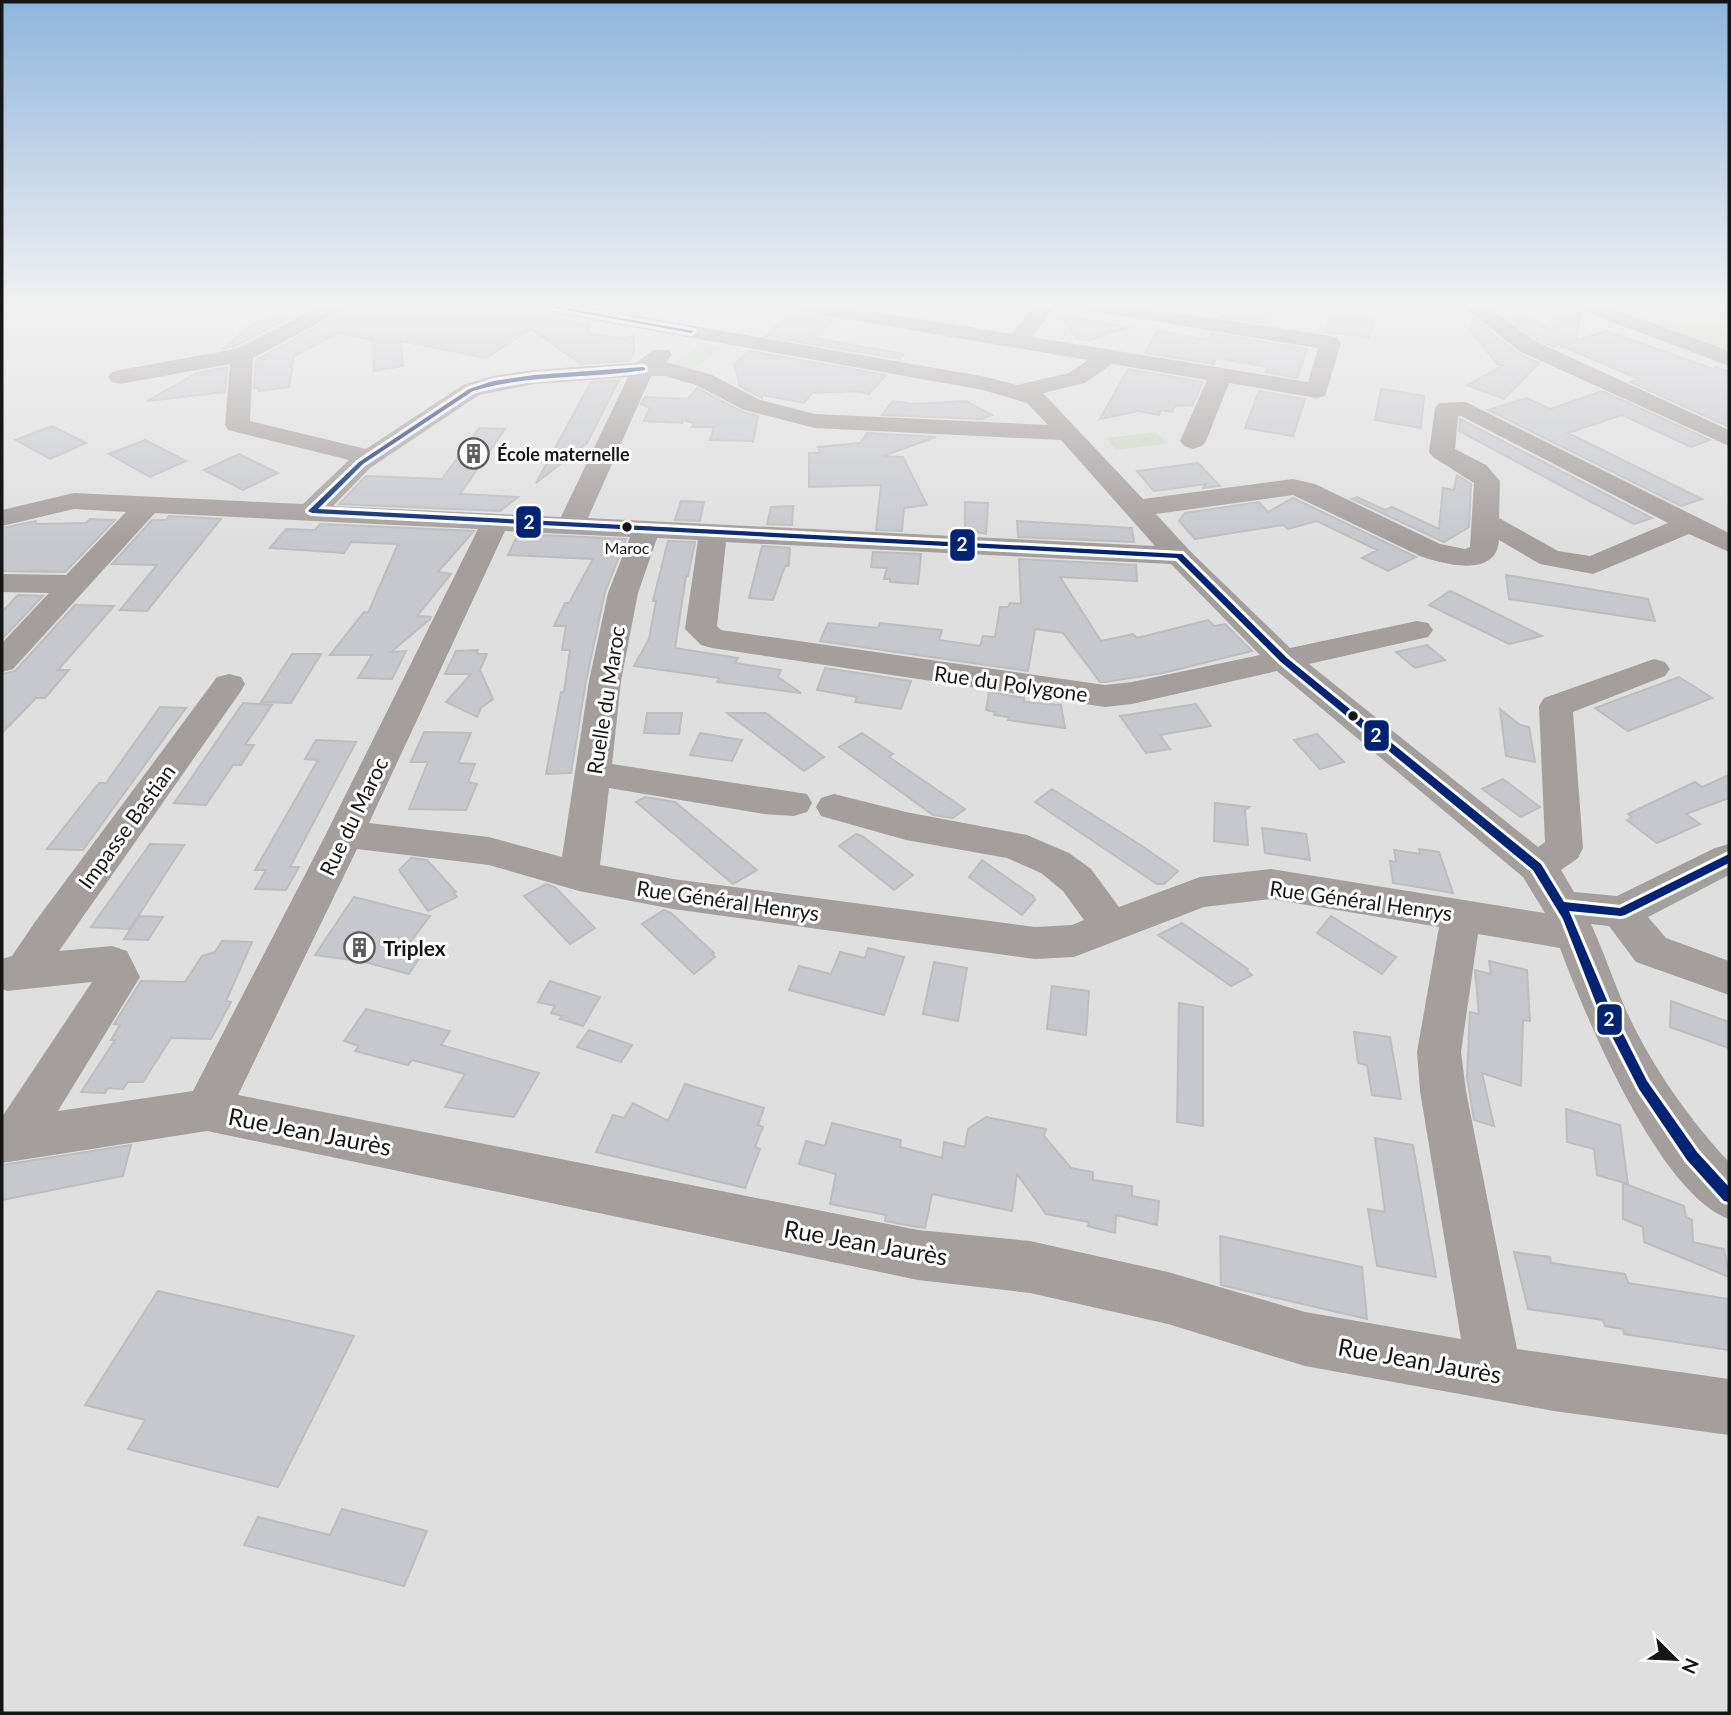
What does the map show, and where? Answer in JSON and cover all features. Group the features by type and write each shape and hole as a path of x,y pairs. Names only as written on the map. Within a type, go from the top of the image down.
{"street":[{"path":"240,384 237,425 369,457"},
{"path":"312,512 369,457 471,390 490,384"},
{"path":"571,525 636,384"},
{"path":"712,384 752,405 815,421 1041,433 1069,432"},
{"path":"976,384 1019,392 1035,398 1069,432 1179,556 1284,660 1537,867 1550,883 1606,1013 1649,1095 1715,1182 1729,1196"},
{"path":"1019,392 1052,384"},
{"path":"1048,410 1060,396 1081,384"},
{"path":"1193,440 1217,384"},
{"path":"1275,384 1317,391 1319,384"},
{"path":"1611,384 1729,439"},
{"path":"1138,508 1293,487 1306,490 1430,550 1450,557 1467,558 1480,554 1485,549 1487,481 1477,471 1441,452 1447,408 1457,407 1466,409 1729,544"},
{"path":"2,518 74,501 1179,556"},
{"path":"2,662 148,504"},
{"name":"Rue du Maroc","path":"207,1110 345,834 496,521"},
{"path":"1485,521 1550,558 1593,565 1690,524"},
{"name":"Ruelle du Maroc","path":"579,876 605,681 623,593 647,528"},
{"name":"Rue du Polygone","path":"713,531 701,629 712,638 729,643 1105,696 1132,693 1418,630"},
{"path":"2,583 74,584"},
{"path":"1537,867 1564,848 1556,706 1654,669"},
{"name":"Impasse Bastian","path":"14,972 49,933 229,684"},
{"path":"593,773 753,800 794,803 798,796 817,791 833,800 834,807 906,826 1014,845 1055,863 1077,880 1111,927"},
{"name":"Rue Général Henrys","path":"345,834 489,851 579,876 673,894 1035,943 1074,941 1200,892 1272,884 1461,914 1568,920 1621,912"},
{"path":"1729,858 1621,912 1651,950 1729,978"},
{"path":"1461,914 1439,1052 1443,1091 1494,1373"},
{"path":"8,1140 119,977 112,963 14,972"},
{"name":"Rue Jean Jaurès","path":"8,1140 207,1110 918,1255 1030,1267 1168,1298 1305,1339 1494,1373 1729,1407"}],"green space":[{"path":"1156,432 1167,444 1116,450 1106,438"}],"building":[{"path":"177,384 226,384 225,392 147,401"},
{"path":"254,384 289,384 289,387 259,391 259,388 254,388"},
{"path":"590,384 617,384 587,443 536,483"},
{"path":"878,384 869,394 853,391 812,393 804,403 762,395 762,398 740,386"},
{"path":"1120,384 1202,384 1192,406 1176,405 1172,412 1161,410 1159,415 1138,411 1100,419"},
{"path":"1469,384 1519,384 1504,399"},
{"path":"1634,384 1729,384 1729,427"},
{"path":"697,388 743,412 758,416 753,443 710,440 714,427 692,427 694,423 683,420 682,423 644,421 650,408 641,404 645,397 688,399"},
{"path":"1381,389 1424,396 1421,428 1375,420"},
{"path":"1259,391 1305,399 1293,436 1245,428"},
{"path":"1602,391 1710,440 1691,447 1622,415 1568,433 1702,499 1681,506 1488,410 1527,398 1550,409"},
{"path":"893,401 911,404 966,401 992,415 981,419 882,415"},
{"path":"1460,419 1652,518 1634,524 1595,504 1459,431"},
{"path":"52,426 86,443 50,459 16,440"},
{"name":"École maternelle","path":"479,428 505,429 460,494 518,497 500,511 339,504 366,476 442,479"},
{"path":"867,433 936,437 883,456 903,457 927,505 904,508 902,531 876,530 881,485 809,487 809,453 820,453 818,447 860,443"},
{"path":"145,440 186,461 150,477 109,454"},
{"path":"239,454 278,473 243,490 204,470"},
{"path":"1198,463 1220,486 1203,488 1206,484 1154,491 1137,471"},
{"path":"1457,475 1471,484 1469,527 1444,542 1352,499 1357,497 1385,510 1392,507 1439,529 1443,488 1454,490"},
{"path":"1293,498 1416,557 1388,571 1362,558 1377,550 1317,521 1288,529 1283,525 1195,539 1179,521 1185,513 1259,502 1268,512"},
{"path":"681,501 704,502 700,521 675,520"},
{"path":"965,502 988,503 986,534 965,529"},
{"path":"793,506 792,525 767,524 771,507"},
{"path":"169,516 221,519 147,611 120,610 157,565 112,564 152,520 166,520"},
{"path":"90,519 115,520 65,572 2,571 2,528 36,521 36,524 86,523"},
{"path":"1017,521 1132,528 1134,542 1018,537"},
{"path":"320,524 474,531 438,572 451,574 417,616 431,617 430,619 391,652 406,651 392,679 358,678 372,655 330,655 364,612 368,613 398,544 351,542 344,553 270,548 286,529 315,530"},
{"path":"518,534 626,539 605,592 586,681 571,773 546,774 570,650 562,650 566,626 554,626 593,559 508,555"},
{"path":"668,541 695,542 686,576 675,648 738,658 735,663 781,670 778,677 801,693 717,682 719,678 634,666 649,639 656,601 653,601"},
{"path":"762,546 790,548 789,566 785,566 773,600 749,598"},
{"path":"873,552 921,554 918,584 884,579 887,568 871,567"},
{"path":"1019,559 1136,565 1137,581 1060,577 1101,641 1133,634 1137,638 1208,620 1214,626 1225,624 1252,651 1163,673 1100,682 1063,633 1035,629 1028,671 820,641 828,623 878,628 880,623 942,630 939,640 980,646 983,636 995,637 1000,607 1008,607 1010,603 1021,604"},
{"path":"1506,575 1648,599 1655,621 1509,599"},
{"path":"1450,591 1542,636 1509,644 1429,605"},
{"path":"18,595 43,596 2,639 2,612"},
{"path":"75,605 114,606 58,670 69,670 45,698 36,698 2,733 2,674 15,671"},
{"path":"1427,645 1445,660 1415,668 1396,652"},
{"path":"478,650 477,654 487,654 480,670 493,699 481,708 477,717 446,702 471,674 445,674 456,651"},
{"path":"292,654 321,654 291,703 261,702"},
{"path":"825,668 911,681 901,709 855,702 857,697 817,690"},
{"path":"1679,677 1712,698 1628,731 1595,708"},
{"path":"989,692 1024,698 1024,702 1061,705 1065,728 1008,720 1009,717 994,715 995,712 986,710"},
{"path":"243,703 272,705 245,745 254,745 241,765 233,765 206,805 174,803"},
{"path":"1196,704 1211,726 1160,735 1170,749 1146,753 1120,716"},
{"path":"160,707 186,708 83,850 47,849 99,783 106,783"},
{"path":"1500,709 1520,725 1529,727 1535,762 1506,756"},
{"path":"647,713 682,713 679,734 644,733"},
{"path":"727,713 766,713 824,757 804,771"},
{"path":"424,732 471,733 458,763 475,764 468,782 477,784 466,810 409,809 428,762 411,762"},
{"path":"700,733 742,740 732,761 690,755"},
{"path":"862,733 893,754 889,757 965,809 953,818 933,815 839,747"},
{"path":"1317,734 1344,762 1320,769 1294,740"},
{"path":"316,740 356,742 290,867 299,867 286,890 255,889 266,870 255,870 318,760 305,759"},
{"path":"1729,775 1729,798 1686,814 1700,824 1680,833 1657,843 1627,820 1632,817 1628,814 1695,782 1702,787"},
{"path":"1503,779 1540,807 1521,817 1482,789"},
{"path":"1052,789 1178,871 1164,884 1157,884 1035,802"},
{"path":"645,797 675,802 757,870 733,884 636,802"},
{"path":"1215,803 1249,807 1245,810 1248,845 1214,841"},
{"path":"1262,828 1306,834 1310,860 1265,853"},
{"path":"856,834 913,875 894,890 839,846"},
{"path":"150,844 184,845 130,929 91,927"},
{"path":"1419,849 1439,852 1453,893 1393,883 1390,861 1396,862 1394,850 1420,854"},
{"path":"411,858 427,860 456,892 454,893 457,897 428,911 399,870"},
{"path":"982,860 1033,896 1035,900 1022,915 969,877"},
{"path":"546,884 555,887 595,928 570,944 524,896"},
{"path":"354,897 430,916 406,948 423,952 409,974 365,962 315,955"},
{"path":"664,910 671,913 714,953 712,954 715,957 694,974 642,924"},
{"path":"139,916 163,917 148,940 124,939"},
{"path":"1331,916 1396,957 1382,974 1317,933"},
{"path":"1182,923 1248,969 1252,975 1231,986 1158,935"},
{"path":"222,941 252,942 226,1001 231,1002 211,1039 171,1038 143,1082 128,1082 123,1089 108,1088 105,1093 81,1092 115,1040 111,1040 120,1025 114,1024 141,981 185,982 202,956 215,952"},
{"path":"868,948 904,957 884,1015 789,990 799,966 831,974 840,952 865,958"},
{"path":"1489,961 1527,970 1530,1021 1523,1020 1521,1086 1482,1073 1494,1126 1474,1120 1467,1077 1470,1012 1479,1014 1475,970 1491,974"},
{"path":"934,962 967,968 958,1021 923,1014"},
{"path":"550,981 600,997 583,1026 560,1019 562,1016 551,1013 555,1006 538,1002"},
{"path":"1052,986 1089,991 1086,1035 1047,1029"},
{"path":"1671,1001 1729,1022 1729,1048 1670,1027"},
{"path":"1179,1003 1203,1007 1203,1126 1177,1122"},
{"path":"366,1009 450,1031 441,1045 539,1073 514,1117 445,1107 465,1074 412,1060 408,1065 355,1051 359,1046 344,1041"},
{"path":"589,1030 632,1045 621,1062 577,1047"},
{"path":"1354,1032 1390,1037 1401,1099 1372,1095 1367,1065 1358,1063"},
{"path":"685,1084 764,1108 758,1125 763,1127 755,1147 760,1149 745,1188 596,1152 613,1115 624,1118 633,1103 668,1121"},
{"path":"1566,1109 1620,1125 1628,1184 1597,1175 1594,1149 1567,1142"},
{"path":"986,1117 1046,1129 1044,1136 1071,1168 1093,1172 1093,1180 1132,1186 1132,1196 1159,1201 1157,1225 1116,1215 1115,1233 1088,1226 1089,1222 1046,1214 1017,1174 1012,1211 932,1194 925,1228 918,1227 885,1221 886,1215 830,1204 836,1174 799,1164 806,1141 825,1146 832,1123 901,1140 900,1147 942,1158 944,1142 965,1147 968,1129"},
{"path":"1375,1138 1413,1145 1436,1277 1377,1266 1368,1209 1385,1212"},
{"path":"131,1145 123,1176 2,1200 2,1165"},
{"path":"1623,1183 1684,1206 1686,1217 1692,1220 1693,1242 1724,1249 1729,1277 1644,1242 1643,1227 1623,1219"},
{"path":"1220,1236 1362,1267 1367,1319 1221,1285"},
{"path":"1514,1252 1550,1257 1551,1263 1625,1274 1628,1283 1729,1299 1729,1350 1624,1334 1623,1329 1605,1326 1603,1320 1528,1309"},
{"path":"158,1291 354,1336 278,1487 128,1449 145,1420 85,1405"},
{"path":"342,1509 427,1531 404,1586 244,1545 258,1517 330,1535"}],"transit line":[{"name":"2","path":"312,511 361,463 471,390 490,384"},
{"name":"2","path":"312,511 1179,556"},
{"name":"2","path":"1179,556 1284,660 1537,867 1568,918 1605,1011 1643,1085 1692,1156 1729,1196"},
{"name":"2","path":"1563,906 1621,912 1729,858"}],"place":[{"name":"École maternelle","path":"474,454"},
{"name":"Maroc","path":"627,527"},
{"name":"Triplex","path":"360,947"}]}
